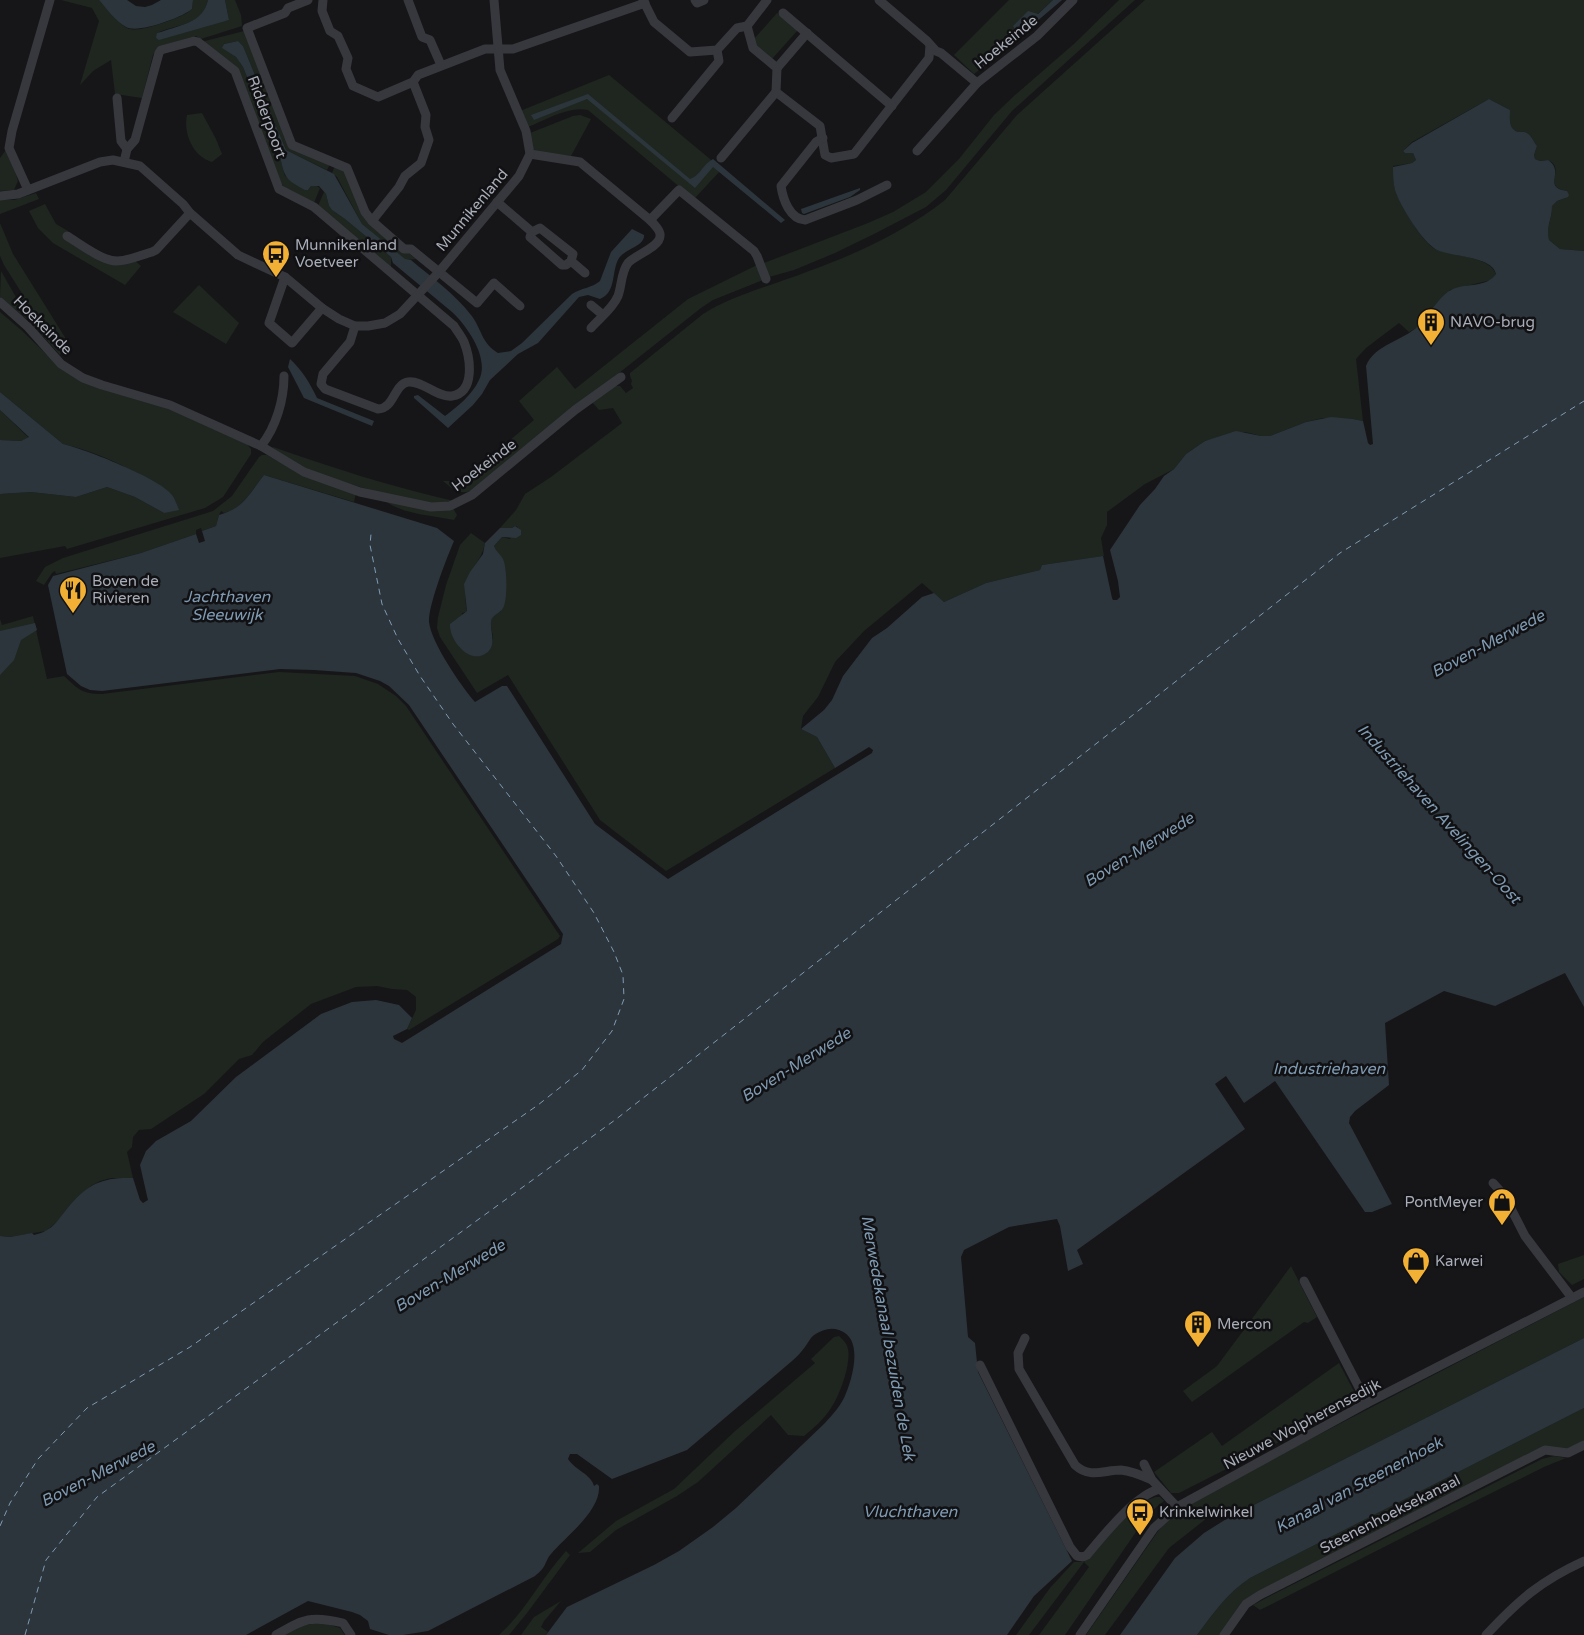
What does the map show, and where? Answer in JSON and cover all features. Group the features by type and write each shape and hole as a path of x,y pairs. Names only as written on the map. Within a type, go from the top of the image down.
{"street":[{"path":"28,190 9,148 50,0"},
{"path":"308,0 288,8 285,13 247,28 292,145 347,168 365,212 372,221 404,249 411,249 436,275 446,277 477,303 494,284 520,306"},
{"path":"323,0 322,11 330,31 338,36 348,58 346,69 353,86 378,97 413,82 418,75 441,65 485,50 513,49 523,46 644,2 654,22 690,52 717,50 738,28 747,26 767,0"},
{"path":"408,0 422,37 430,40 441,65"},
{"path":"494,0 500,70 526,131 530,154 580,162 650,220 661,236 659,242 631,259 627,264 614,304 591,328"},
{"path":"694,0 697,2 704,0"},
{"name":"Hoekeinde","path":"917,151 976,83 1037,36 1073,0"},
{"name":"Hoekeinde","path":"883,1 927,40 930,45 976,83"},
{"path":"783,13 892,106"},
{"path":"747,26 753,48 777,68"},
{"path":"721,158 776,92 777,68 807,33"},
{"name":"Ridderpoort","path":"124,162 126,149 135,140 159,53 161,50 194,41 198,42 235,71 279,189 314,207 419,293"},
{"path":"776,92 820,126 825,155 830,158 854,154 929,58 930,45"},
{"path":"672,118 719,61 717,50"},
{"path":"372,221 399,187 405,176 420,163 429,140 425,127 426,114 413,82"},
{"name":"Ridderpoort","path":"117,98 121,141 126,149"},
{"path":"823,138 816,142 781,186 782,195 798,220 805,220 848,204 887,185"},
{"name":"Munnikenland","path":"355,326 385,323 400,314 436,275 519,176 530,154"},
{"path":"0,196 13,196 100,162 113,160 135,164 146,170 183,204 190,213 238,255 285,277 322,308 339,319 355,326 350,342 323,374 322,384 325,388 378,409 383,409 387,406 402,385 407,382 413,382 453,396 466,386 469,379 470,359 464,340 454,326 419,293"},
{"path":"650,220 679,190 754,251 766,279"},
{"path":"497,202 532,232"},
{"path":"67,236 98,255 113,261 122,260 156,250 190,213"},
{"path":"540,228 546,232 574,254 571,261 566,265 562,265 530,237 532,232 540,228"},
{"path":"571,261 585,273"},
{"path":"285,277 268,323 292,343 322,308"},
{"name":"Hoekeinde","path":"0,302 28,328 61,364 83,378 170,405 261,446 304,472 360,492 414,505 450,506 479,489 575,410 621,377"},
{"path":"591,304 603,315"},
{"path":"261,446 269,436 282,398 284,376"},
{"path":"1493,1183 1504,1195 1525,1236 1572,1298"},
{"path":"1304,1282 1367,1403"},
{"name":"Nieuwe Wolpherensedijk","path":"1080,1635 1154,1528 1177,1507 1367,1403 1584,1292"},
{"path":"1025,1338 1018,1353 1019,1368 1075,1465 1088,1473 1096,1474 1122,1470 1152,1480"},
{"path":"980,1365 1070,1547 1077,1556 1082,1558 1087,1555 1113,1524 1150,1492 1160,1489"},
{"name":"Steenenhoeksekanaal","path":"1224,1635 1242,1609 1260,1595 1545,1450 1568,1453 1584,1445"},
{"path":"1144,1464 1152,1480 1177,1507"},
{"path":"1486,1635 1507,1612 1533,1590 1545,1581 1584,1561"},
{"path":"276,1635 302,1620 312,1618 343,1623 351,1635"}],"shaded area":[{"path":"61,0 99,0 127,28 140,29 157,25 187,13 192,9 193,0 208,0 201,15 195,19 157,33 229,20 225,0 235,0 241,15 242,26 201,39 196,36 160,46 153,55 142,98 115,94 111,60 93,71 80,85 99,21 92,8"},
{"path":"1009,0 1053,0 981,65 982,68 974,74 954,55"},
{"path":"1119,0 1135,0 1012,111 946,190 926,207 835,253 794,270 769,277 764,263 868,223 893,212 926,192 959,159 994,115 1075,43"},
{"path":"1145,0 1584,0 1584,251 1560,249 1549,240 1548,230 1552,206 1557,201 1565,198 1567,191 1559,189 1555,185 1555,167 1553,163 1547,160 1540,161 1535,159 1534,155 1537,146 1530,135 1525,132 1515,131 1510,123 1510,110 1489,99 1412,142 1403,151 1405,153 1413,153 1416,160 1412,163 1393,166 1393,181 1401,203 1412,222 1424,239 1435,249 1479,260 1493,269 1496,275 1491,280 1450,290 1418,327 1409,332 1399,323 1366,348 1356,359 1363,421 1323,418 1306,422 1270,436 1245,432 1205,441 1186,454 1174,469 1145,484 1107,512 1107,525 1101,538 1104,556 1042,565 1040,570 986,583 944,602 922,583 864,631 835,662 818,697 803,716 801,729 817,737 835,768 666,871 600,820 508,675 477,693 440,637 437,628 438,617 446,585 460,545 471,533 485,543 481,555 467,581 465,596 467,612 462,613 459,647 470,653 481,655 489,651 492,645 491,620 494,615 501,611 498,553 494,546 502,537 510,539 518,527 500,528 516,510 525,494 551,477 622,423 613,408 599,410 591,401 615,386 620,386 626,393 633,388 630,373 703,314 715,307 741,295 826,265 880,241 930,211 945,200 1017,115"},
{"path":"777,13 798,30 771,60 755,46 753,40"},
{"path":"244,31 288,142 330,164 327,170 286,150 243,46 238,41 224,44 223,48 236,57 243,67 281,161 285,176 308,190 311,186 315,185 320,188 314,203 284,187 281,183 237,69 203,43"},
{"path":"609,75 710,159 720,171 694,199 588,110 580,109 565,112 528,127 520,111"},
{"path":"202,113 222,154 212,162 205,159 195,150 188,136 187,115"},
{"path":"580,115 591,119 571,156 538,153 531,147 530,133"},
{"path":"8,147 18,181 14,190 0,191 0,158"},
{"path":"335,166 344,171 378,229 416,259 405,260 362,224 337,177 332,173"},
{"path":"324,192 332,210 391,257 391,268 318,206"},
{"path":"36,193 39,199 0,214 0,200 14,200"},
{"path":"45,204 56,224 68,231 64,237 102,260 133,259 141,266 125,285 53,243 38,228 29,211"},
{"path":"0,223 13,254 66,339 67,342 60,355 29,321 0,297 1,271 17,299 23,295 0,256"},
{"path":"757,265 763,280 713,300 701,308 470,491 459,491 443,481 452,481 466,477 534,420 519,401 557,367 575,389 688,299"},
{"path":"199,285 239,323 226,344 173,312"},
{"path":"0,312 60,367 174,411 247,444 251,449 251,454 223,497 205,508 67,549 65,546 0,558 0,494 31,492 76,497 107,487 135,497 164,513 171,494 120,464 63,444 0,392"},
{"path":"0,410 29,438 21,441 0,440"},
{"path":"273,447 363,477 454,501 447,504 415,503 347,483 307,471"},
{"path":"262,455 267,455 307,477 356,493 354,502 264,475 242,503 231,511 224,513 221,511 216,526 202,531 201,528 196,530 196,534 141,553 56,574 55,571 44,585 36,581 45,567 63,558 213,511 232,496"},
{"path":"385,501 453,508 457,515 454,520 418,514 393,506"},
{"path":"33,616 47,679 64,676 77,687 90,693 102,694 279,672 355,676 378,684 396,696 406,706 560,936 409,1030 407,1029 416,1010 416,997 407,990 377,986 356,987 311,1004 263,1042 252,1055 239,1059 204,1094 151,1129 139,1130 133,1137 132,1147 127,1152 133,1178 111,1178 100,1181 91,1186 69,1206 58,1221 46,1231 10,1237 0,1236 0,619 2,625"},
{"path":"1584,1255 1584,1279 1572,1285 1559,1272 1558,1264"},
{"path":"1291,1266 1317,1317 1308,1323 1304,1322 1192,1402 1183,1391 1217,1366"},
{"path":"1584,1297 1584,1338 1228,1518 1221,1507 1169,1548 1105,1635 1086,1635 1163,1524 1175,1513 1222,1485"},
{"path":"839,1336 846,1343 848,1349 848,1363 844,1379 831,1408 822,1420 808,1433 804,1436 788,1435 771,1415 698,1482 616,1530 590,1552 578,1553 616,1521 674,1489 734,1432 815,1363 811,1359 834,1337"},
{"path":"1339,1363 1356,1395 1342,1410 1179,1493 1171,1493 1154,1472 1212,1432 1222,1446"},
{"path":"1584,1408 1584,1446 1573,1451 1553,1449 1263,1592 1223,1635 1197,1635 1227,1597 1250,1578"},
{"path":"1554,1456 1566,1458 1447,1515 1260,1610 1253,1605 1542,1459"},
{"path":"1156,1497 1160,1497 1164,1501 1149,1513 1065,1635 1039,1635 1089,1567 1084,1562 1133,1508 1144,1501"},
{"path":"566,1551 570,1555 527,1613 509,1635 499,1635 526,1605"},
{"path":"1074,1562 1084,1562 1029,1635 1016,1635 1050,1588"},
{"path":"561,1601 541,1627 548,1632 546,1635 521,1635 534,1617"},
{"path":"324,1623 340,1628 345,1635 284,1635 301,1625"}],"water":[{"path":"99,0 127,0 136,6 145,7 161,0 193,0 192,9 180,16 160,24 132,29 118,22"},
{"path":"208,0 225,0 229,20 159,40 156,38 157,33 183,25 196,18 205,8"},
{"path":"1053,0 1062,0 982,68 980,65 1017,33 1013,26 1028,11 1038,14"},
{"path":"238,41 243,46 286,150 334,174 362,224 405,259 411,260 465,307 475,320 488,345 498,353 511,351 522,343 572,294 600,281 611,252 632,229 644,235 643,239 638,245 619,258 611,286 605,296 600,299 588,295 579,297 538,343 518,354 490,380 473,405 448,428 414,396 418,395 445,416 460,404 476,385 482,371 482,362 475,343 464,325 452,312 393,263 391,257 332,210 326,194 319,186 311,186 308,190 305,190 288,179 243,67 236,57 222,48 224,44"},
{"path":"588,94 690,179 713,159 785,220 781,223 713,167 695,188 587,99 534,120 531,115"},
{"path":"1489,99 1510,110 1510,123 1515,131 1525,132 1530,135 1537,146 1534,155 1535,159 1540,161 1548,160 1553,165 1555,169 1554,183 1559,189 1567,191 1569,195 1552,206 1548,230 1549,240 1560,249 1584,251 1584,1007 1565,973 1495,1006 1444,991 1385,1023 1389,1085 1355,1111 1350,1117 1349,1123 1392,1204 1372,1212 1365,1212 1275,1081 1244,1103 1226,1076 1215,1084 1245,1129 1077,1250 1083,1264 1068,1271 1057,1219 1009,1227 964,1250 961,1257 968,1337 975,1343 978,1372 1072,1561 1034,1596 1007,1635 546,1635 567,1607 654,1565 679,1551 713,1527 736,1508 825,1423 844,1398 853,1371 854,1361 852,1342 847,1335 839,1330 829,1329 814,1335 794,1359 687,1450 612,1479 577,1454 570,1454 568,1459 571,1463 590,1478 594,1486 597,1484 599,1486 594,1505 581,1523 550,1556 543,1568 535,1576 428,1631 389,1635 370,1629 368,1621 360,1615 308,1601 246,1635 0,1635 0,1236 10,1237 32,1233 34,1235 47,1230 55,1224 77,1197 105,1180 133,1178 140,1200 143,1203 148,1200 140,1165 146,1151 156,1141 191,1121 236,1077 321,1014 352,1002 376,1000 399,1005 412,1018 407,1029 393,1036 394,1039 402,1043 561,944 563,934 409,705 389,686 356,673 280,669 102,691 90,690 81,686 67,674 48,585 53,576 141,553 196,534 199,543 205,541 202,531 216,526 219,515 240,504 264,475 437,528 454,541 435,594 429,622 435,641 462,686 475,702 502,686 507,686 595,824 668,879 872,753 873,750 869,747 835,768 817,737 801,729 824,710 832,700 843,676 872,638 887,628 922,597 934,593 944,602 986,583 1040,570 1042,565 1103,556 1112,598 1117,600 1120,597 1118,581 1110,550 1140,505 1164,476 1174,469 1186,454 1205,441 1236,431 1270,436 1306,422 1331,417 1363,421 1368,443 1370,445 1373,444 1366,366 1370,359 1382,348 1418,326 1448,292 1458,287 1482,283 1496,274 1493,268 1480,260 1437,250 1425,240 1398,197 1394,185 1393,167 1412,163 1416,160 1413,153 1405,153 1403,151 1412,143"},
{"path":"860,188 850,197 804,214 802,213 801,209"},
{"path":"290,359 312,387 317,398 374,421 372,426 304,398 288,367"},
{"path":"0,392 63,444 122,465 165,488 173,497 179,510 164,513 135,497 107,487 76,497 31,492 0,494 0,440 21,441 29,437 0,410"},
{"path":"515,526 521,530 521,535 516,538 502,537 494,546 503,559 506,591 505,604 491,622 491,647 485,654 472,656 456,643 450,624 467,611 464,584 483,554 485,543 500,528 512,528"},
{"path":"35,623 37,630 21,640 14,660 0,675 0,631"},
{"name":"Kanaal van Steenenhoek","path":"1584,1338 1584,1408 1250,1578 1227,1597 1197,1635 1120,1635 1175,1558 1204,1533 1228,1518"}],"ferry route":[{"path":"25,1635 46,1560 97,1497 615,1120 1340,553 1584,401"},
{"path":"0,1526 10,1503 38,1459 87,1408 190,1347 538,1105 582,1070 612,1031 624,999 623,975 614,952 594,913 556,856 453,724 420,676 398,639 382,604 370,545 371,534"}],"place":[{"name":"Munnikenland Voetveer","path":"276,278"},
{"name":"NAVO-brug","path":"1431,346"},
{"name":"Boven de Rivieren","path":"73,614"},
{"name":"PontMeyer","path":"1502,1226"},
{"name":"Karwei","path":"1416,1285"},
{"name":"Mercon","path":"1198,1348"},
{"name":"Krinkelwinkel","path":"1140,1536"}],"water label":[{"name":"Jachthaven Sleeuwijk","path":"227,606"},
{"name":"Boven-Merwede","path":"1488,644"},
{"name":"Industriehaven Avelingen-Oost","path":"1439,814"},
{"name":"Boven-Merwede","path":"1139,850"},
{"name":"Boven-Merwede","path":"796,1065"},
{"name":"Industriehaven","path":"1329,1069"},
{"name":"Boven-Merwede","path":"450,1276"},
{"name":"Merwedekanaal bezuiden de Lek","path":"888,1338"},
{"name":"Boven-Merwede","path":"98,1474"},
{"name":"Vluchthaven","path":"910,1512"}]}
